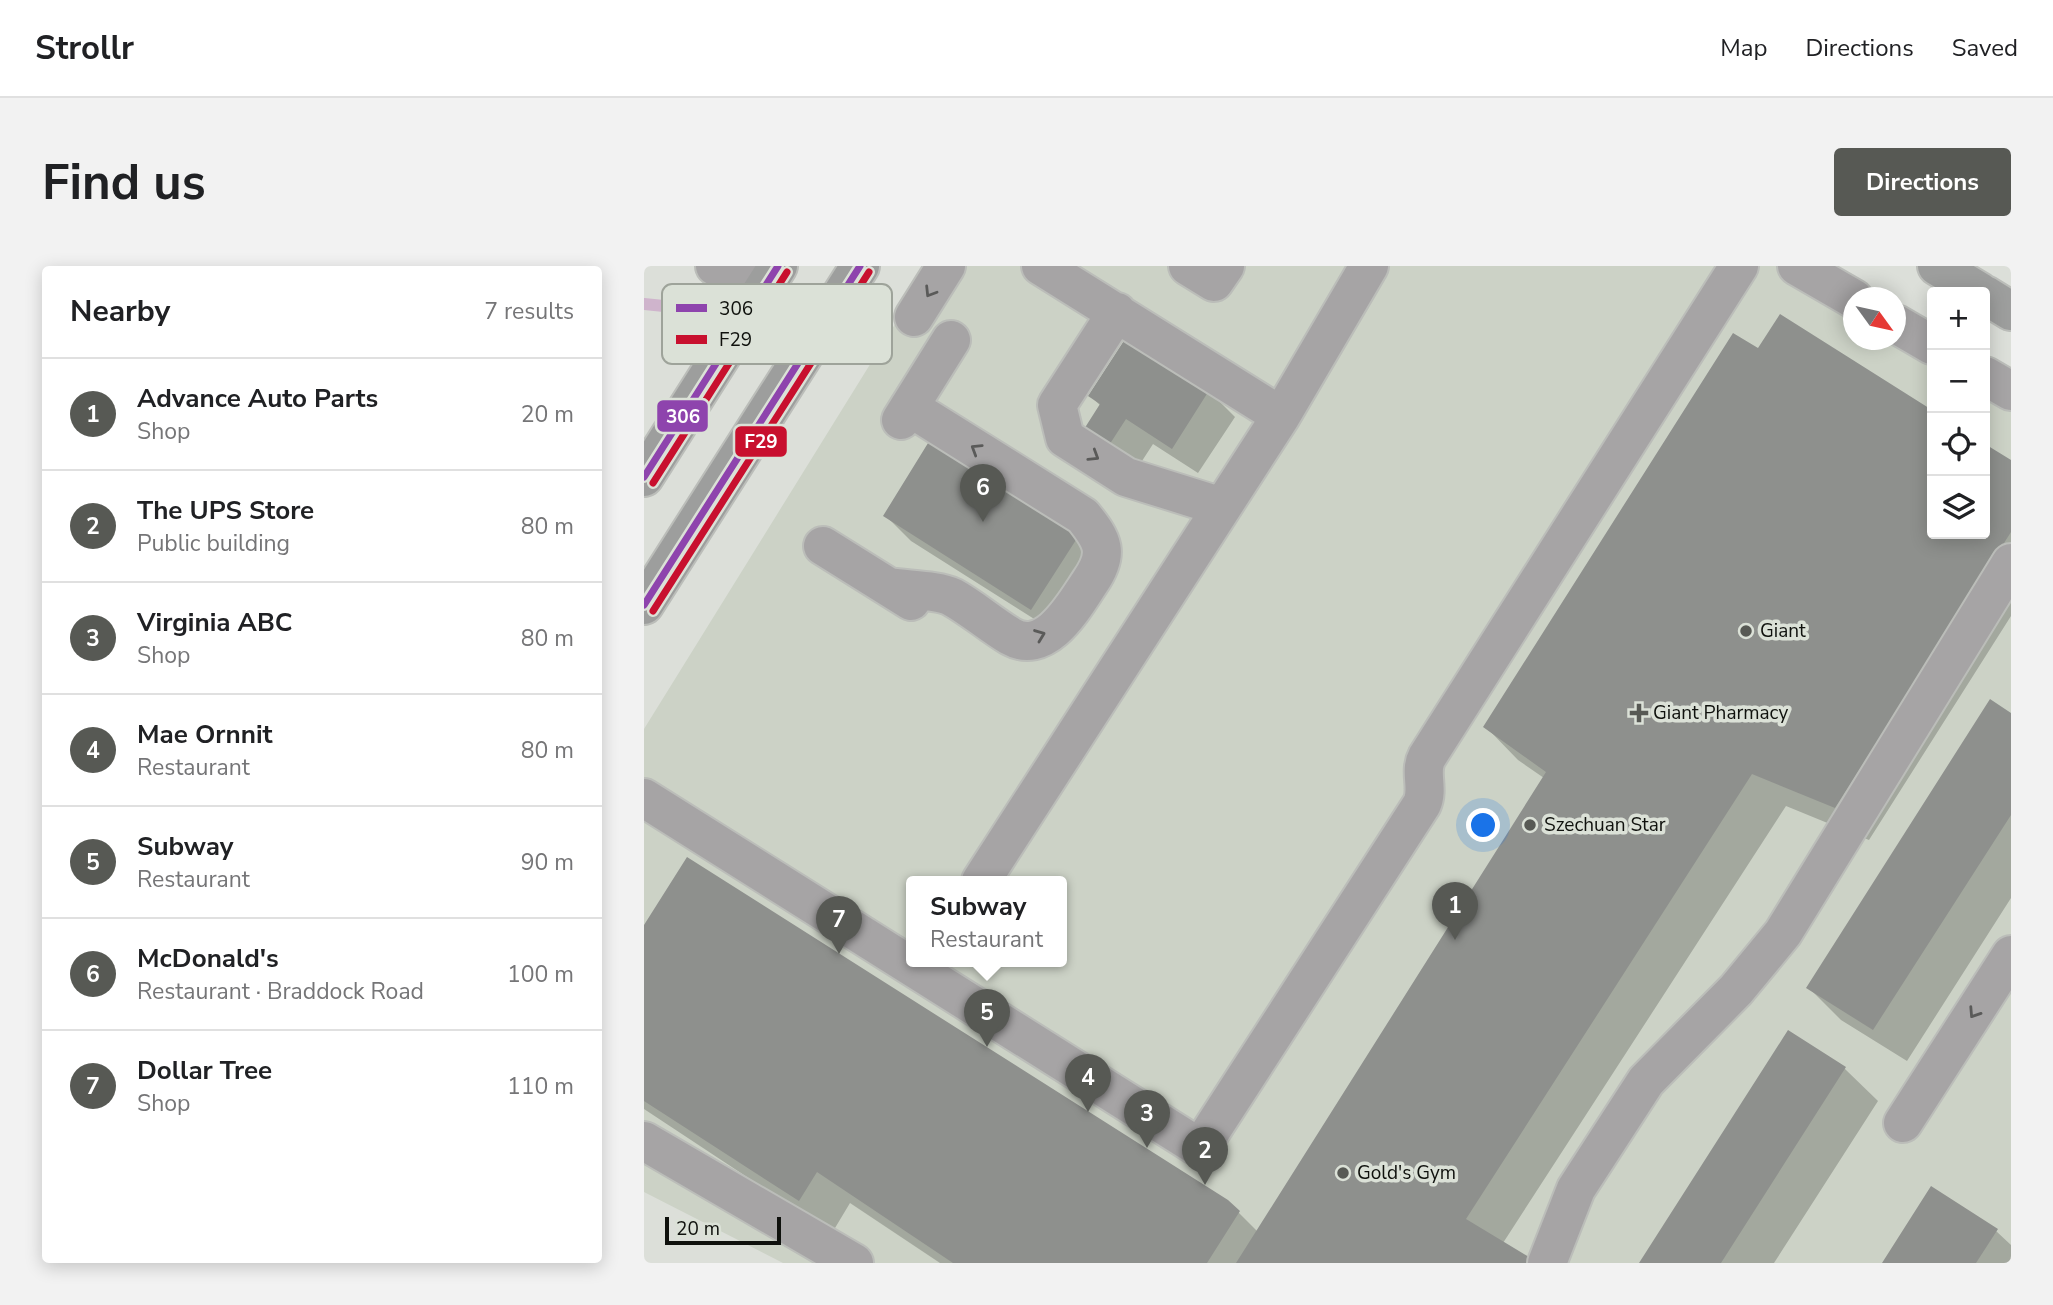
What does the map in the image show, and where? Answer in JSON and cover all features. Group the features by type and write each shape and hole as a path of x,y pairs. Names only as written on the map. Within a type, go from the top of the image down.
{"main road":[{"path":"848,284 860,266"},
{"path":"1937,266 1972,287"},
{"path":"1990,298 2011,311"},
{"path":"644,477 716,364"},
{"path":"644,604 797,364"}],"lane":[{"path":"715,266 771,277"},
{"path":"914,317 946,266"},
{"path":"1041,266 1280,416"},
{"path":"1188,266 1214,282 1225,266"},
{"path":"984,876 1280,416 1369,266"},
{"path":"925,967 1200,1147 1422,804 1426,789 1422,771 1427,757 1739,266"},
{"path":"1797,266 1843,293"},
{"path":"1116,312 1057,405 1065,438 1126,477 1222,507"},
{"path":"1906,330 1927,342"},
{"path":"889,587 950,596 1013,638 1036,640 1052,631 1066,618 1096,573 1102,556 1100,537 1083,516 905,414 951,340"},
{"path":"1990,379 2011,391"},
{"path":"822,546 999,656"},
{"path":"1547,1263 1576,1189 1646,1081 1735,990 1783,933 2011,563"},
{"path":"644,798 906,956"},
{"path":"1903,1124 2011,955"},
{"path":"644,1141 854,1263"}],"shaded area":[{"path":"931,266 1832,266 1869,287 1843,287 1843,350 1906,350 1906,309 1927,321 1927,539 1990,539 1990,358 2011,370 2011,1263 783,1263 644,1192 644,729 870,364 892,364 892,329"}],"building":[{"name":"Giant","path":"1780,314 1927,407 1927,539 1990,539 1990,447 2011,460 2011,532 1835,808 1752,774 1466,1219 1529,1257 1526,1263 1236,1263 1546,772 1483,727 1733,333 1758,348"},
{"path":"1127,336 1210,389 1172,449 1126,419 1104,453 1079,437 1100,404 1088,396"},
{"path":"933,435 1083,529 1031,610 883,516"},
{"path":"1990,699 2011,713 2011,815 1873,1030 1806,988"},
{"path":"687,857 1228,1200 1240,1211 1207,1263 953,1263 817,1172 799,1201 644,1101 644,925"},
{"path":"1788,1030 1846,1067 1721,1263 1639,1263"},
{"path":"1931,1186 1998,1229 1976,1263 1882,1263"}],"waterway":[{"path":"644,304 662,306"}],"transit line":[{"name":"306","path":"767,284 778,266"},
{"name":"306","path":"849,284 860,266"},
{"name":"F29","path":"779,284 787,272"},
{"name":"F29","path":"861,284 869,272"},
{"name":"306","path":"644,477 716,364"},
{"name":"F29","path":"653,483 729,364"},
{"name":"306","path":"644,605 798,364"},
{"name":"F29","path":"653,611 810,364"}],"place":[{"name":"McDonald's","path":"983,522"},
{"name":"Giant","path":"1746,631"},
{"name":"Giant Pharmacy","path":"1639,713"},
{"name":"Szechuan Star","path":"1530,825"},
{"name":"Advance Auto Parts","path":"1455,940"},
{"name":"Dollar Tree","path":"839,954"},
{"name":"Subway","path":"987,1047"},
{"name":"Mae Ornnit","path":"1088,1112"},
{"name":"Virginia ABC","path":"1147,1148"},
{"name":"Gold's Gym","path":"1343,1173"},
{"name":"The UPS Store","path":"1205,1185"}]}
